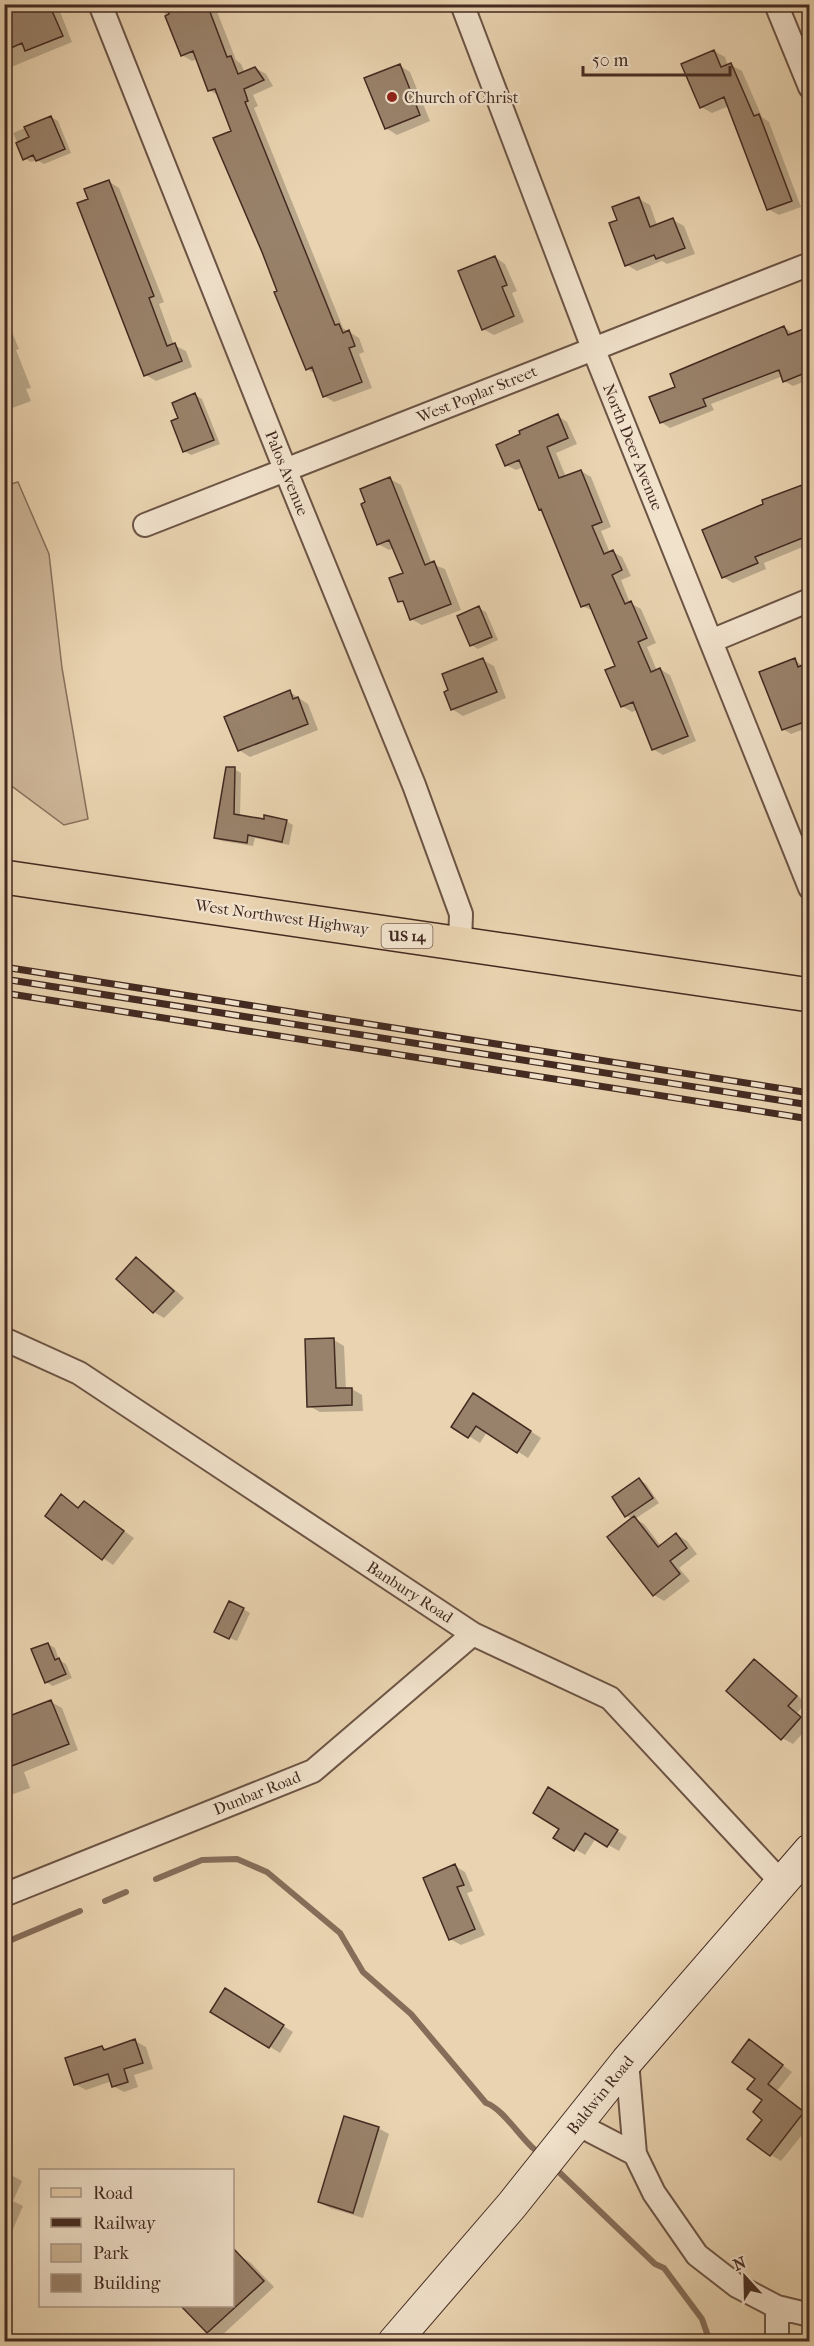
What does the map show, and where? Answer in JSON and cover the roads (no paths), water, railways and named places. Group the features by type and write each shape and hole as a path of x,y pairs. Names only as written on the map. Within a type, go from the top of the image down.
{"main road":[{"name":"West Northwest Highway","path":"4,877 810,995"}],"street":[{"name":"Palos Avenue","path":"100,4 285,470 414,785 461,914 460,944"},
{"name":"North Deer Avenue","path":"462,4 592,348 810,888"},
{"path":"776,4 810,87"},
{"name":"West Poplar Street","path":"145,525 810,264"},
{"path":"711,641 810,600"},
{"name":"Banbury Road","path":"4,1339 79,1372 474,1634 610,1698 782,1883"},
{"name":"Dunbar Road","path":"4,1895 313,1771 474,1634"},
{"name":"Baldwin Road","path":"394,2342 512,2205 627,2061 810,1850"},
{"path":"627,2061 635,2154 654,2193 698,2255 737,2286 777,2307 810,2315"},
{"path":"577,2124 635,2154"},
{"path":"777,2307 777,2342"}],"waterway":[{"path":"156,1879 202,1860 237,1859 267,1872 340,1933 363,1972 411,2014 486,2103 505,2117 534,2149"},
{"path":"105,1901 126,1892"},
{"path":"4,1943 80,1911"},
{"path":"560,2173 655,2264 664,2268 702,2319 710,2342"}],"railway":[{"path":"4,967 810,1093"},
{"path":"4,979 810,1105"},
{"path":"4,993 810,1119"}],"place":[{"name":"Church of Christ","path":"392,97"}]}
